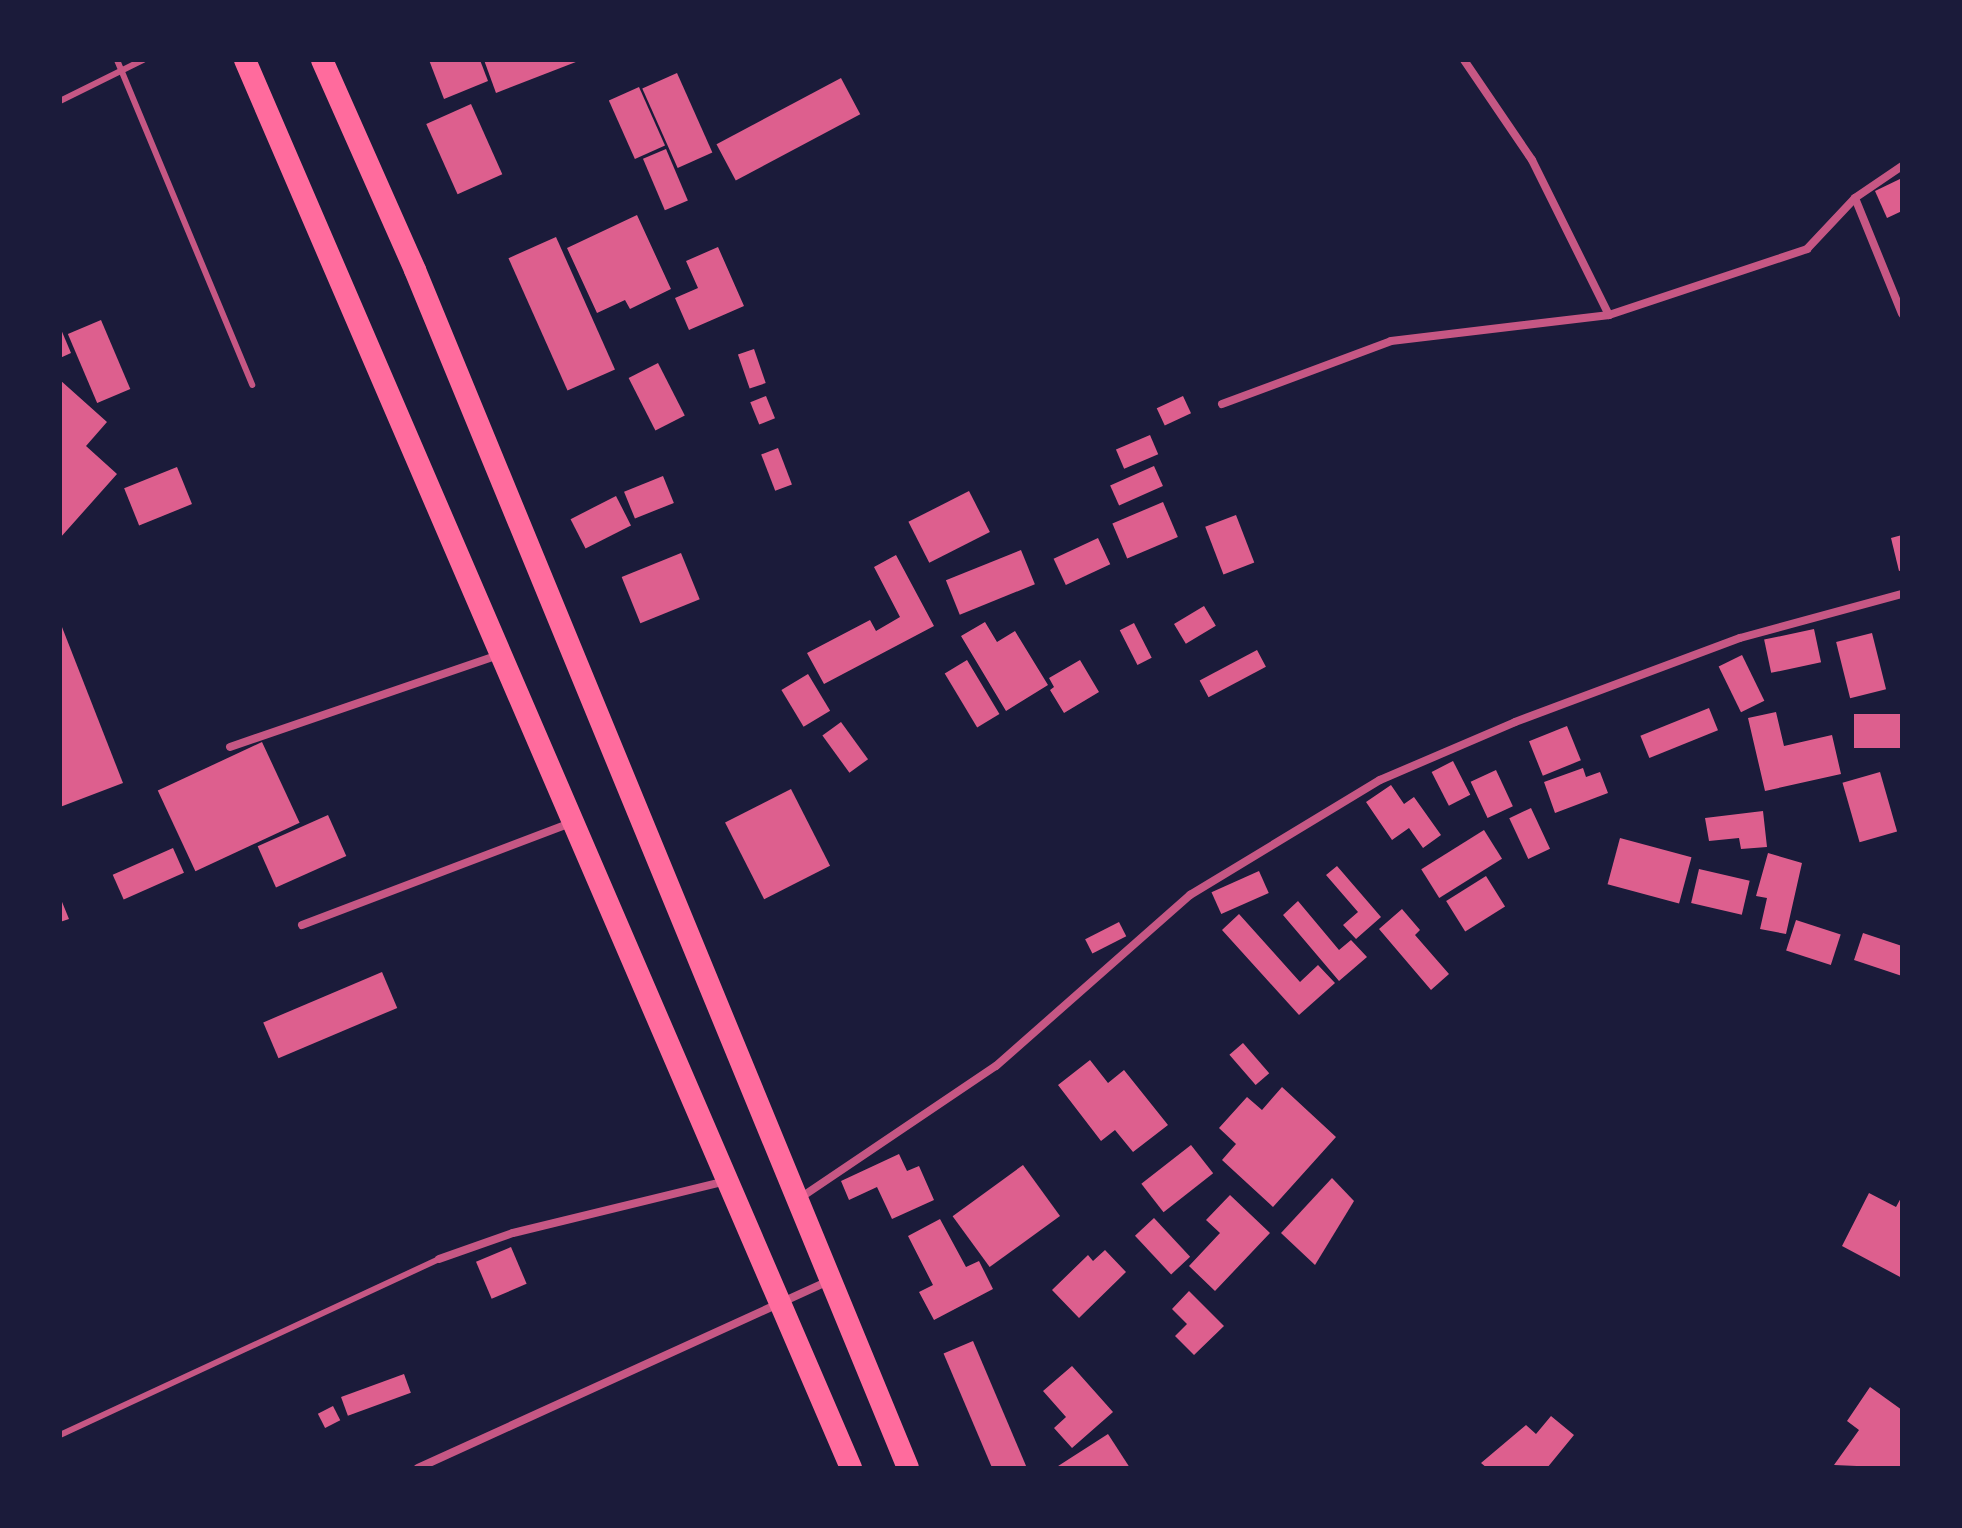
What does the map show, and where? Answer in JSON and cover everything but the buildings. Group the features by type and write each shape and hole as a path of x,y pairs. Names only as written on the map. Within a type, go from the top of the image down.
{"highway":[{"path":"245,60 503,653 851,1468"},
{"path":"322,60 421,285 908,1468"}],"street":[{"path":"1464,60 1532,160 1609,315"},
{"path":"1222,404 1391,341 1609,315 1807,249 1855,198 1902,166"},
{"path":"1855,198 1902,314"},
{"path":"796,1201 996,1066 1190,895 1380,780 1515,722 1740,638 1902,594"},
{"path":"230,747 503,653"},
{"path":"302,925 575,821"},
{"path":"439,1259 513,1233 727,1181"},
{"path":"418,1468 829,1281"}],"lane":[{"path":"117,60 252,385"},
{"path":"60,101 143,60"},
{"path":"60,1435 439,1259"}]}
